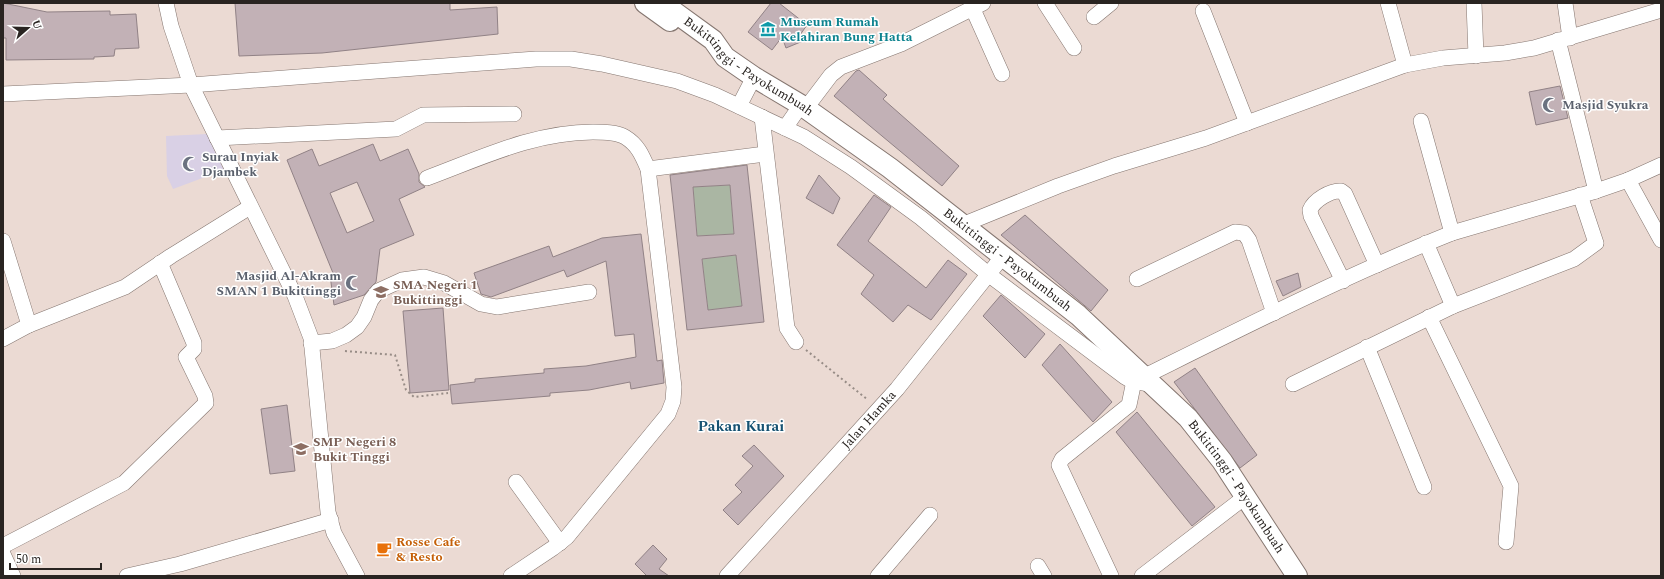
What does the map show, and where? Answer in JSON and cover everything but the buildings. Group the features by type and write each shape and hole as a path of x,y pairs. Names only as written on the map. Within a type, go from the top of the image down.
{"main road":[{"path":"645,3 705,47 725,57"},
{"name":"Bukittinggi - Payokumbuah","path":"662,3 713,40 725,57 754,77 804,107 890,168 1078,315 1144,381 1188,418 1222,461 1297,576"}],"street":[{"path":"166,3 171,26 192,85 250,207 295,296 311,343 323,470 331,520 334,533 357,576"},
{"path":"1044,3 1074,48"},
{"path":"1094,17 1111,3"},
{"path":"1388,3 1405,65"},
{"path":"1474,3 1476,56"},
{"path":"1565,3 1564,39 1596,191"},
{"path":"785,128 831,75 841,67 901,44 978,5 1002,74"},
{"path":"962,225 1027,198 1093,174 1247,123 1405,65 1443,58 1476,56 1526,49 1661,10"},
{"path":"1203,11 1247,123"},
{"path":"3,94 192,85 536,58 570,59 602,64 677,81 739,106 804,136 851,167 922,218 988,274 1125,377 1144,381"},
{"path":"739,106 754,77"},
{"path":"218,138 396,129 423,116 514,114"},
{"path":"762,117 765,154 787,328 796,342"},
{"path":"1422,121 1452,233"},
{"path":"426,178 530,139 579,132 605,132 624,137 639,149 648,169 674,387 673,400 668,414 560,543 511,576"},
{"path":"648,169 765,154"},
{"path":"1111,576 1059,465 1062,459 1129,405 1144,381 1274,313 1377,265 1452,233 1596,191 1628,180 1661,164"},
{"path":"1628,180 1657,223 1661,240"},
{"path":"1343,281 1311,216 1310,210 1316,202 1332,192 1341,191 1345,194 1377,265"},
{"path":"1293,384 1453,306 1574,259 1596,243 1580,195"},
{"path":"3,339 28,325 126,287 160,263 250,207"},
{"path":"1137,279 1235,232 1244,233 1249,240 1274,313"},
{"path":"3,242 28,325"},
{"path":"1426,244 1453,306"},
{"name":"Jalan Hamka","path":"727,576 879,409 1003,256"},
{"path":"3,546 124,483 204,405 205,396 186,357 194,349 194,343 160,263"},
{"path":"311,343 332,341 346,335 357,327 364,317 371,300 378,291 402,280 424,277 437,281 481,304 497,307 589,292"},
{"path":"1430,317 1508,477 1511,486 1511,502 1506,542"},
{"path":"1367,347 1424,487"},
{"path":"516,482 560,543"},
{"path":"1142,576 1245,497"},
{"path":"878,576 930,515"},
{"path":"127,576 181,570 331,520"},
{"path":"3,554 14,576"}],"path":[{"path":"796,342 879,409"},
{"path":"342,350 394,355 406,390 414,396 448,393"}],"shaded area":[{"path":"207,134 224,170 173,189 167,176 166,136"}],"green space":[{"path":"730,185 734,234 697,236 693,187"},
{"path":"736,255 742,306 708,310 702,259"}],"place":[{"name":"Museum Rumah Kelahiran Bung Hatta","path":"768,29"},
{"name":"Masjid Syukra","path":"1550,105"},
{"name":"Surau Inyiak Djambek","path":"190,164"},
{"name":"Masjid Al-Akram SMAN 1 Bukittinggi","path":"353,283"},
{"name":"SMA Negeri 1 Bukittinggi","path":"381,292"},
{"name":"SMP Negeri 8 Bukit Tinggi","path":"301,449"},
{"name":"Rosse Cafe & Resto","path":"384,549"}],"district":[{"name":"Pakan Kurai","path":"741,426"}]}
